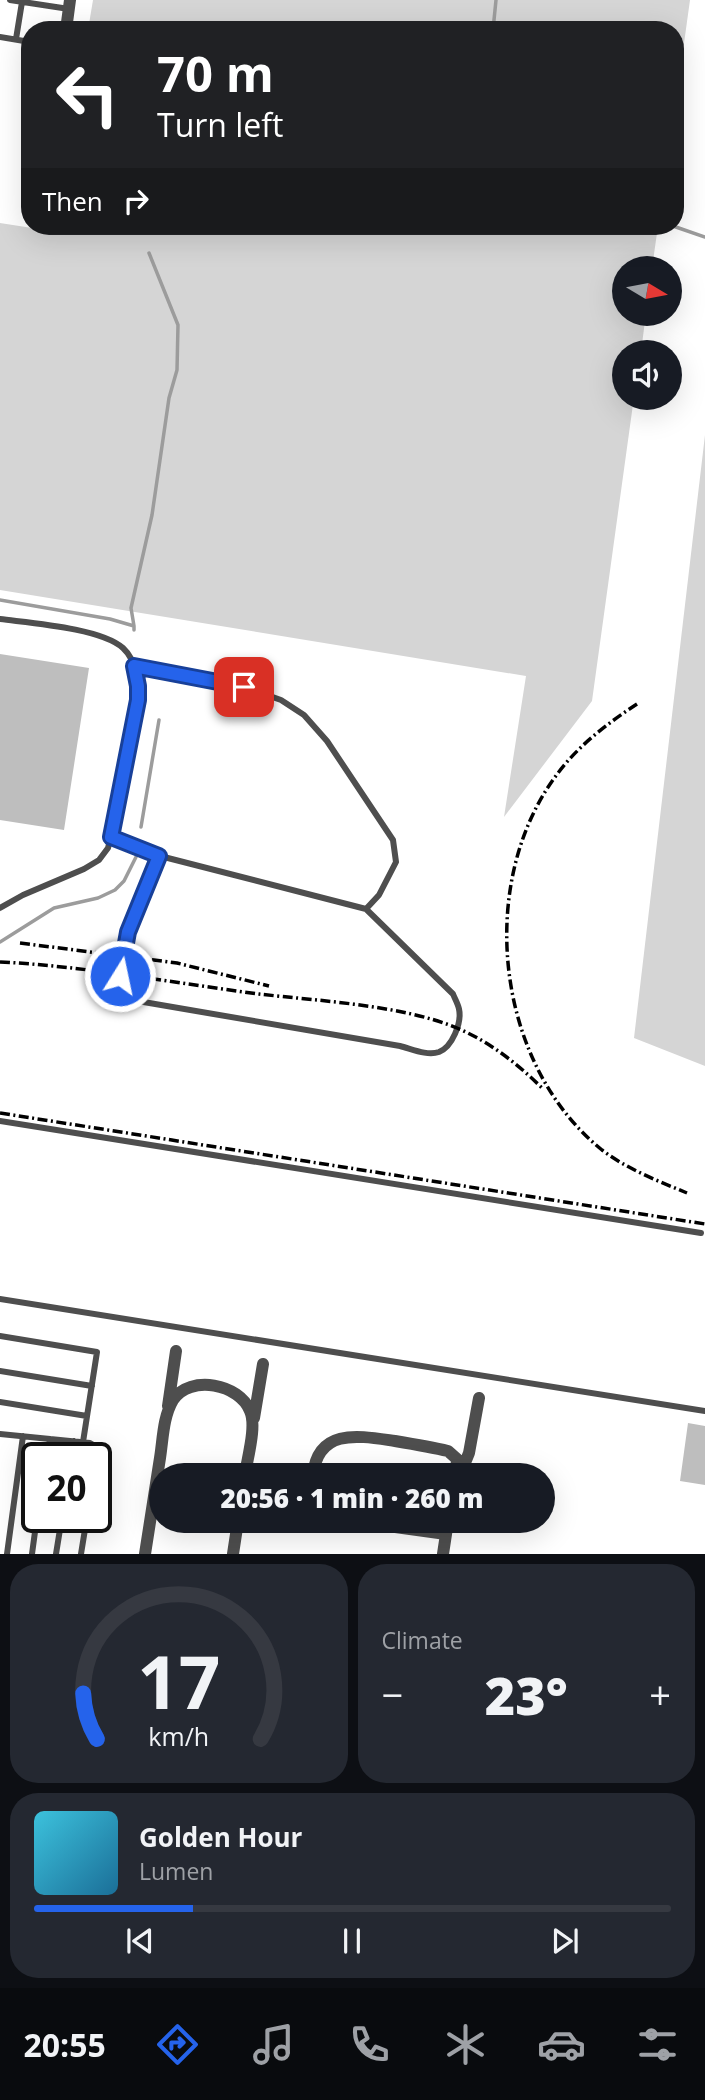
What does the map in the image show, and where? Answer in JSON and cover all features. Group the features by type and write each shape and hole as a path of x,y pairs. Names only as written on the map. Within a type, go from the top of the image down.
{"street":[{"path":"145,1554 176,1351"},
{"path":"247,1463 263,1364"},
{"path":"165,1424 173,1400 180,1393 204,1385 213,1385 242,1399 250,1409 252,1429"},
{"path":"464,1463 469,1453 479,1398"},
{"path":"317,1463 326,1446 352,1436 449,1451 457,1463"},
{"path":"233,1554 236,1533"},
{"path":"443,1554 446,1533"}],"lane":[{"path":"10,0 70,5"},
{"path":"16,40 22,2"},
{"path":"0,37 21,41"},
{"path":"0,619 106,638 124,649 134,666 138,686 138,700 108,848 99,860 84,869 23,895 0,908"},
{"path":"134,666 244,687 281,700 304,715 327,741 393,841 396,862 379,895 366,909"},
{"path":"111,837 159,856 366,909 453,993 460,1012 450,1043 441,1052 429,1053 126,999 119,988 128,932 159,856"},
{"path":"0,1121 701,1233"},
{"path":"0,1300 705,1411"},
{"path":"0,1336 97,1352 83,1442 0,1433"},
{"path":"0,1371 92,1386"},
{"path":"0,1402 87,1416"},
{"path":"7,1554 23,1436"},
{"path":"49,1442 50,1438"},
{"path":"32,1554 35,1533"},
{"path":"56,1554 59,1533"},
{"path":"82,1554 85,1533"}],"shaded area":[{"path":"93,0 690,0 684,43 684,21 90,21"},
{"path":"0,223 21,226 21,235 657,235 654,256 612,256 612,326 644,326 643,340 612,340 612,410 632,410 592,701 504,817 526,676 0,590"},
{"path":"705,435 705,1066 634,1038"}],"building":[{"path":"0,654 89,668 64,830 0,820"},
{"path":"688,1423 705,1426 705,1485 680,1481"}],"waterway":[{"path":"494,21 496,0"},
{"path":"684,230 705,237"},
{"path":"134,626 131,608 152,515 169,398 177,370 178,325 149,253"},
{"path":"0,600 110,619 134,626 134,630"},
{"path":"141,827 159,720"},
{"path":"0,942 54,908 98,898 115,890 124,881 136,857"}],"railway":[{"path":"637,704 575,753 558,773 532,817 515,866 507,918 509,970 519,1022 538,1070 566,1114 612,1157 687,1193"},
{"path":"20,943 177,963 269,986"},
{"path":"0,962 96,971 411,1014 457,1028 481,1040 514,1062 543,1089"},
{"path":"0,1113 705,1224"}],"route":[{"path":"120,976 128,932 159,856 111,837 138,700 134,666 244,687"}]}
